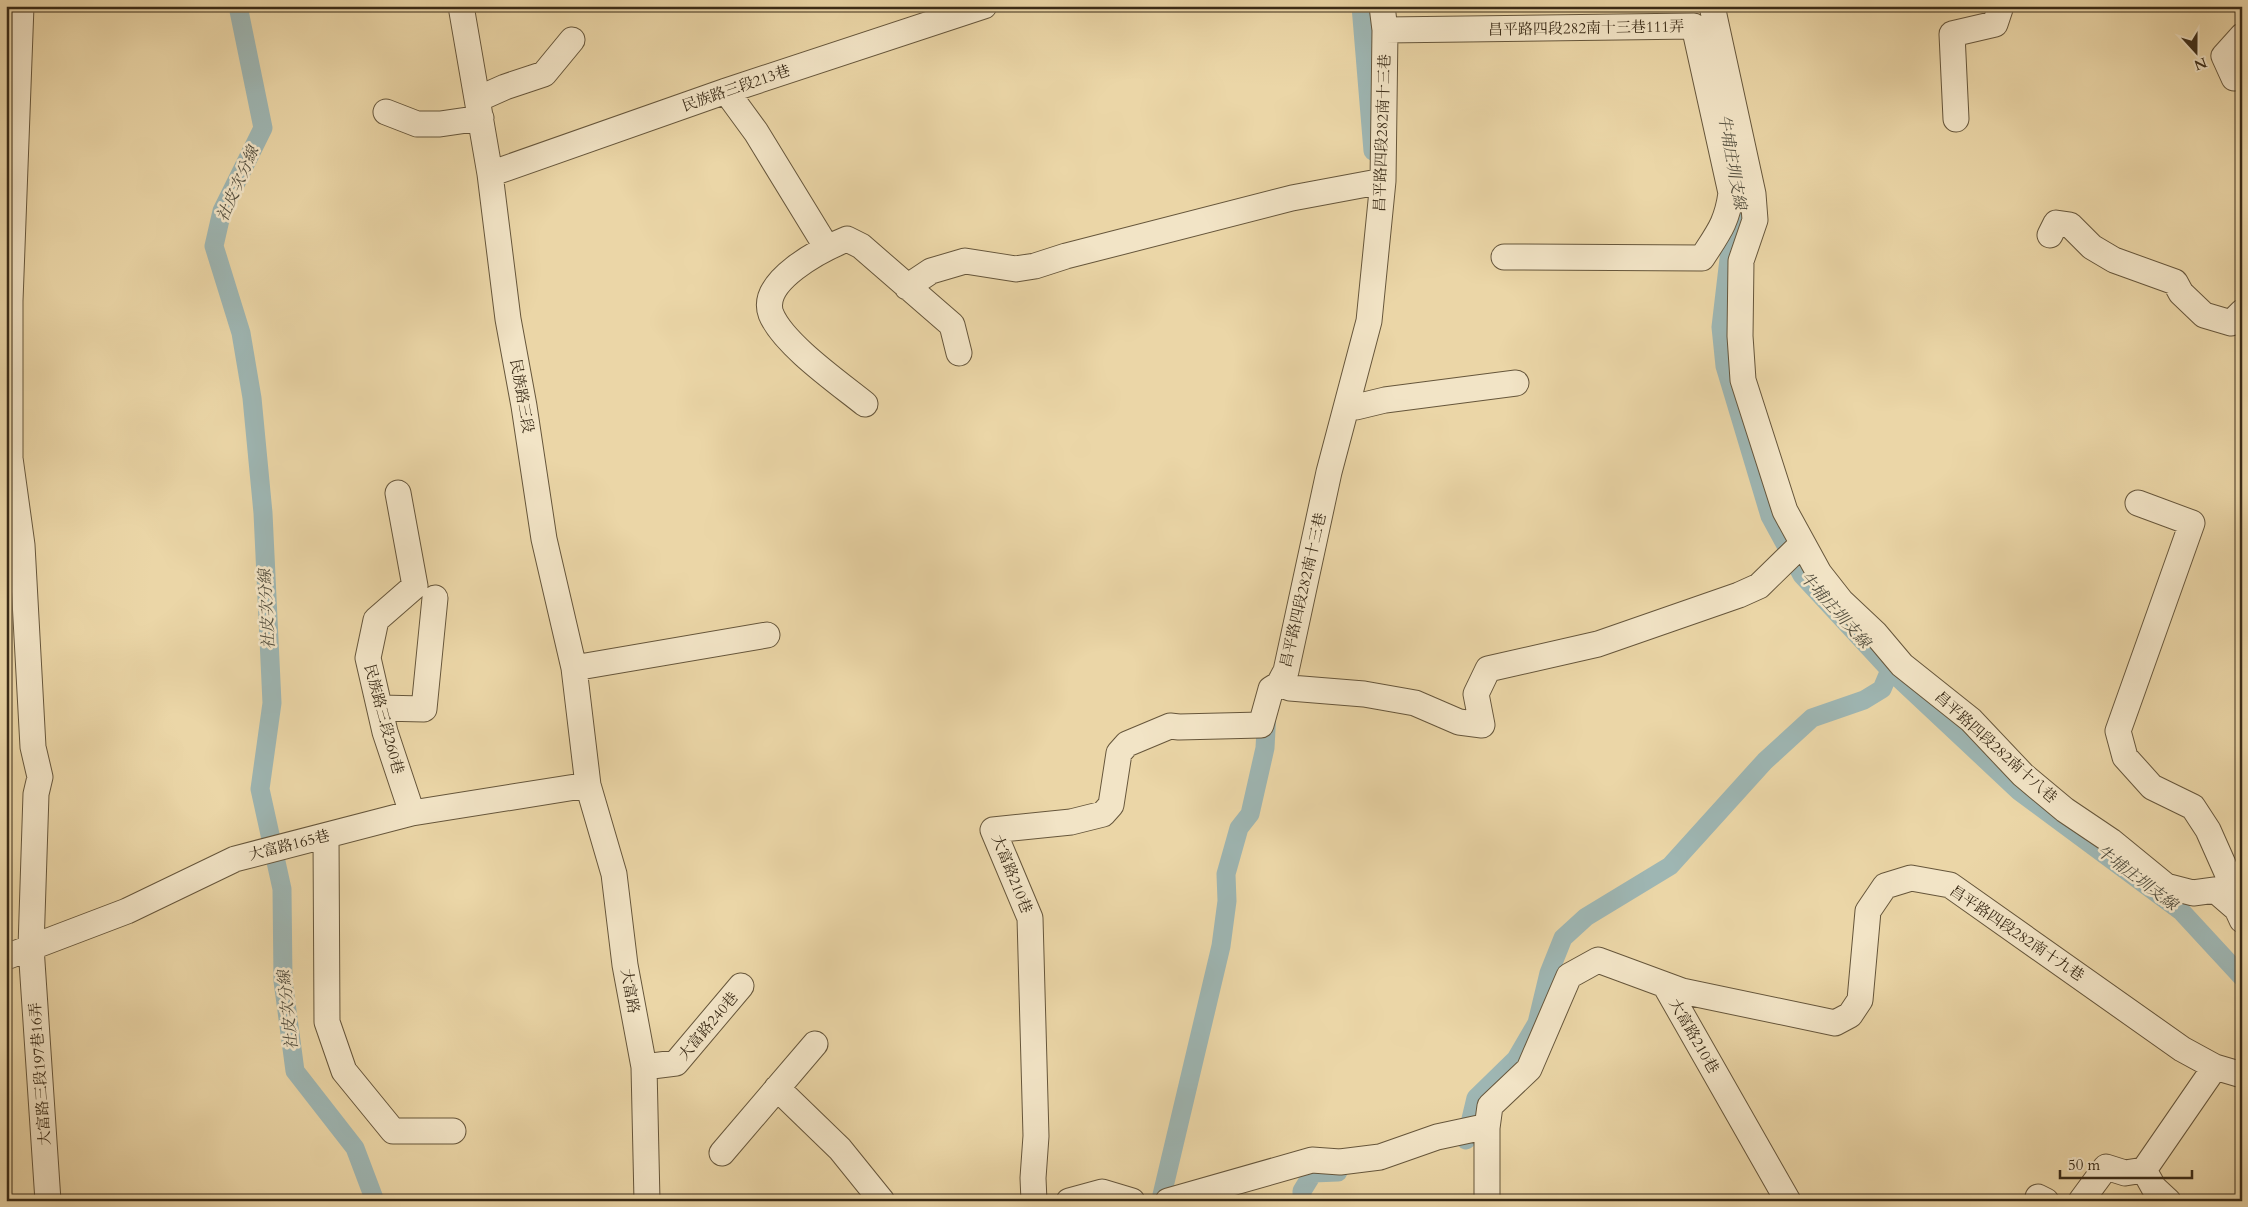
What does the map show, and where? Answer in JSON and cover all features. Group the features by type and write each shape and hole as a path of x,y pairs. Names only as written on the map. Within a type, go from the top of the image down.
{"street":[{"name":"大富路三段197巷16弄","path":"21,6 10,301 10,458 22,545 33,747 40,777 36,794 31,947 48,1201"},
{"name":"民族路三段","path":"461,6 490,174 508,319 524,406 544,539 574,668 588,785"},
{"name":"民族路三段213巷","path":"490,174 726,91 984,6"},
{"name":"昌平路四段282南十八巷","path":"1712,6 1753,194 1755,220 1722,260 1740,336 1743,380 1785,512 1793,552 1819,573 1836,594 1875,633 1902,666 1971,720 2023,775 2065,810 2111,841 2166,886 2193,893 2215,890 2239,914"},
{"path":"1956,119 1952,34 1995,24 2001,6"},
{"name":"昌平路四段282南十三巷111弄","path":"1383,18 1694,26 1731,193 1728,213 1721,229 1722,260"},
{"name":"昌平路四段282南十三巷","path":"1383,18 1383,181 1369,321 1329,472 1286,671 1279,684 1290,688 1364,694 1415,702 1458,722 1482,725 1476,694 1488,668 1598,644 1739,596 1759,586 1793,552"},
{"path":"2242,36 2224,56 2234,78 2242,75"},
{"path":"386,112 417,124 440,124 479,108 505,87 544,74 572,40"},
{"path":"726,91 756,132 827,248"},
{"path":"907,287 931,271 965,261 1016,269 1035,266 1066,256 1292,198 1383,181"},
{"path":"2050,235 2056,223 2070,225 2092,247 2114,260 2175,282 2181,293 2204,315 2231,323 2242,312"},
{"path":"865,404 812,361 781,331 771,313 770,298 784,276 827,248 846,239 861,246 952,325 959,353"},
{"path":"1504,257 1722,260"},
{"path":"1346,406 1356,408 1368,403 1385,400 1516,383"},
{"name":"民族路三段260巷","path":"398,492 415,586 376,620 368,658 385,732 412,813"},
{"name":"昌平路四段282南十八巷","path":"2138,503 2192,523 2118,731 2125,757 2152,787 2193,807 2208,830 2228,875 2239,914"},
{"path":"380,708 424,709 435,598"},
{"path":"574,668 767,635"},
{"name":"大富路210巷","path":"1034,1201 1033,1178 1036,1136 1030,918 993,830 1071,822 1103,814 1111,805 1119,754 1126,744 1170,726 1261,725 1271,689 1279,684"},
{"name":"大富路165巷","path":"6,957 126,911 235,859 412,813 588,785"},
{"name":"大富路","path":"588,785 614,874 625,965 644,1067 647,1201"},
{"path":"326,836 327,1022 344,1071 393,1131 453,1131"},
{"name":"昌平路四段282南十九巷","path":"1665,986 1835,1023 1850,1016 1860,1000 1868,911 1885,886 1911,878 1950,885 2182,1049 2214,1067 2242,1075"},
{"name":"大富路210巷","path":"1487,1201 1483,1128 1490,1106 1529,1069 1569,976 1598,960 1665,986 1788,1201"},
{"name":"大富路240巷","path":"644,1067 676,1063 741,986"},
{"path":"722,1153 815,1044"},
{"path":"2080,1201 2106,1167 2125,1172 2144,1170 2214,1067"},
{"path":"777,1088 840,1149 882,1201"},
{"path":"1168,1201 1312,1160 1340,1162 1380,1156 1437,1137 1483,1128"},
{"path":"2144,1170 2154,1188 2168,1201"},
{"path":"1069,1201 1102,1192 1132,1201"}],"waterway":[{"name":"社皮次分線","path":"238,6 263,128 222,211 214,246 241,333 252,398 263,513 272,703 260,789 282,889 283,981 295,1071 355,1148 375,1201"},
{"path":"1361,6 1373,151"},
{"name":"牛埔庄圳支線","path":"1741,192 1743,215 1731,242 1721,327 1725,366 1770,516 1802,575 1890,670 2019,791 2181,911 2242,977"},
{"path":"1466,1140 1476,1098 1516,1059 1537,1023 1549,973 1563,938 1586,917 1670,866 1765,761 1812,718 1864,700 1882,689 1890,670"},
{"path":"1162,1195 1221,946 1227,901 1226,874 1239,828 1250,814 1265,748 1267,711"},
{"path":"1302,1201 1302,1191 1313,1173 1338,1172"}]}
